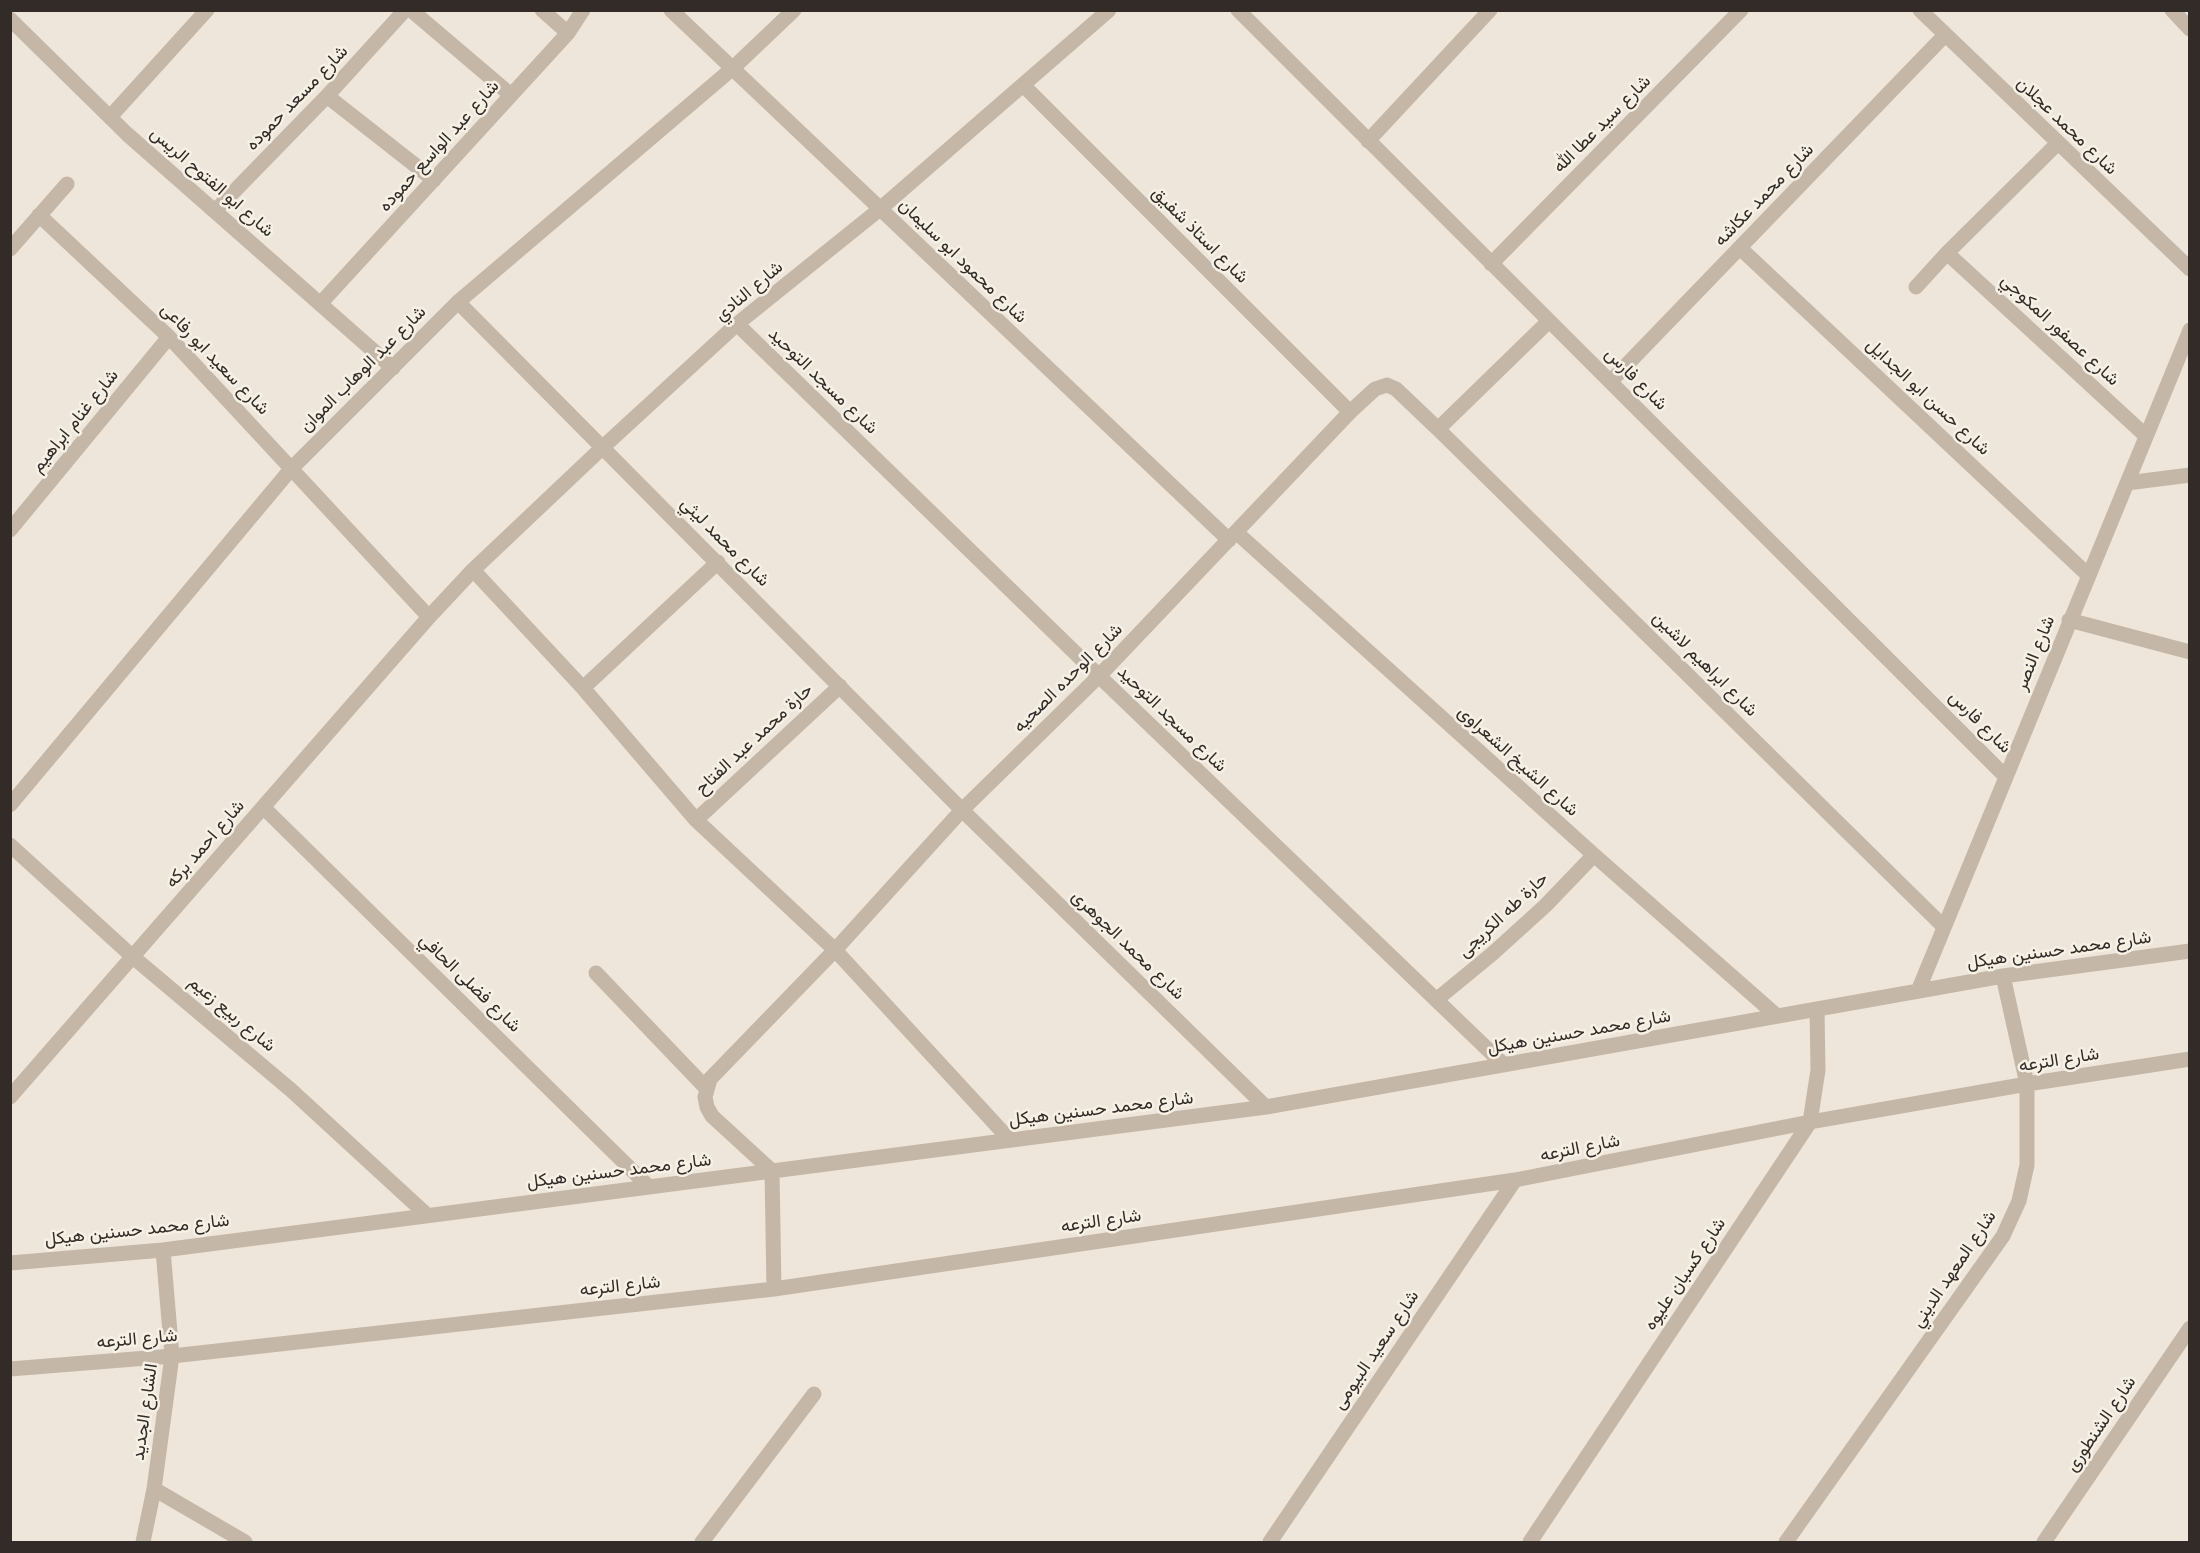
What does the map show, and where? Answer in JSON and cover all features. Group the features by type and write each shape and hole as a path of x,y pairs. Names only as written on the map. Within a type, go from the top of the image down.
{"street":[{"path":"110,117 207,10"},
{"name":"شارع مسعد حموده","path":"215,211 327,96 405,10"},
{"path":"411,10 511,95"},
{"path":"542,10 568,33"},
{"name":"شارع عبد الواسع حموده","path":"320,304 568,33 583,10"},
{"name":"شارع محمود ابو سليمان","path":"671,10 880,209 1232,536"},
{"name":"شارع عبد الوهاب الموان","path":"10,804 291,469 458,302 733,68 794,10"},
{"name":"شارع النادي","path":"429,617 473,570 737,324 880,209 1109,10"},
{"name":"شارع فارس","path":"1238,10 2005,776"},
{"path":"1368,141 1490,10"},
{"name":"شارع سيد عطا الله","path":"1491,264 1742,10"},
{"name":"شارع محمد عجلان","path":"1920,10 2057,144 2190,268"},
{"path":"2172,10 2190,29"},
{"name":"شارع ابو الفتوح الريس","path":"10,19 110,117 393,368"},
{"name":"شارع محمد عكاشه","path":"1611,381 1945,35"},
{"name":"شارع استاذ شفيق","path":"1023,85 1350,412"},
{"path":"327,96 434,180"},
{"path":"1916,287 2057,144"},
{"path":"10,249 67,184"},
{"name":"شارع سعيد ابو رفاعى","path":"39,215 169,337 429,617"},
{"name":"شارع حسن ابو الجدايل","path":"1740,248 2088,575"},
{"name":"شارع عصفور المكوجي","path":"1947,253 2146,436"},
{"name":"شارع محمد ليثي","path":"458,302 962,810"},
{"path":"1438,429 1549,321"},
{"name":"شارع مسجد التوحيد","path":"737,324 1504,1065"},
{"name":"شارع النصر","path":"1918,991 2190,330"},
{"name":"شارع غنام ابراهيم","path":"10,530 169,337"},
{"name":"شارع الوحده الصحيه","path":"706,1088 710,1079 835,950 962,810 1099,676 1350,412 1375,389 1387,385 1396,388 1438,429"},
{"name":"شارع ابراهيم لاشين","path":"1438,429 1944,927"},
{"path":"2127,483 2190,475"},
{"name":"شارع الشيخ الشعراوى","path":"1232,536 1777,1016"},
{"path":"583,688 718,562"},
{"path":"473,570 583,688 696,820 835,950 1010,1140"},
{"name":"شارع احمد بركه","path":"10,1097 429,617"},
{"path":"2069,620 2190,652"},
{"name":"حارة محمد عبد الفتاح","path":"696,820 840,686"},
{"name":"شارع فضلى الحافي","path":"263,807 649,1187"},
{"name":"شارع محمد الجوهرى","path":"962,810 1266,1107"},
{"name":"شارع ربيع زعيم","path":"10,845 133,957 291,1090 427,1215"},
{"name":"حارة طه الكريجى","path":"1436,1000 1545,906 1594,855"},
{"name":"شارع محمد حسنين هيكل","path":"16,1262 163,1250 1266,1107 2003,976 2190,951"},
{"path":"596,973 706,1088 707,1107 712,1116 772,1171 774,1289"},
{"name":"شارع المعهد الديني","path":"1786,1542 2003,1236 2019,1202 2027,1165 2027,1084 2003,976"},
{"name":"شارع كسبان عليوه","path":"1530,1542 1810,1122 1818,1070 1817,1009"},
{"name":"شارع الترعه","path":"10,1369 172,1356 774,1289 1515,1180 1810,1122 2027,1084 2190,1059"},
{"name":"شارع سعيد البيومى","path":"1270,1542 1515,1180"},
{"name":"الشارع الجديد","path":"143,1542 154,1489 172,1356 163,1250"},
{"path":"10,1251 16,1262"},
{"name":"شارع الشنطورى","path":"2044,1542 2190,1328"},
{"path":"702,1542 814,1394"},
{"path":"154,1489 245,1542"}]}
